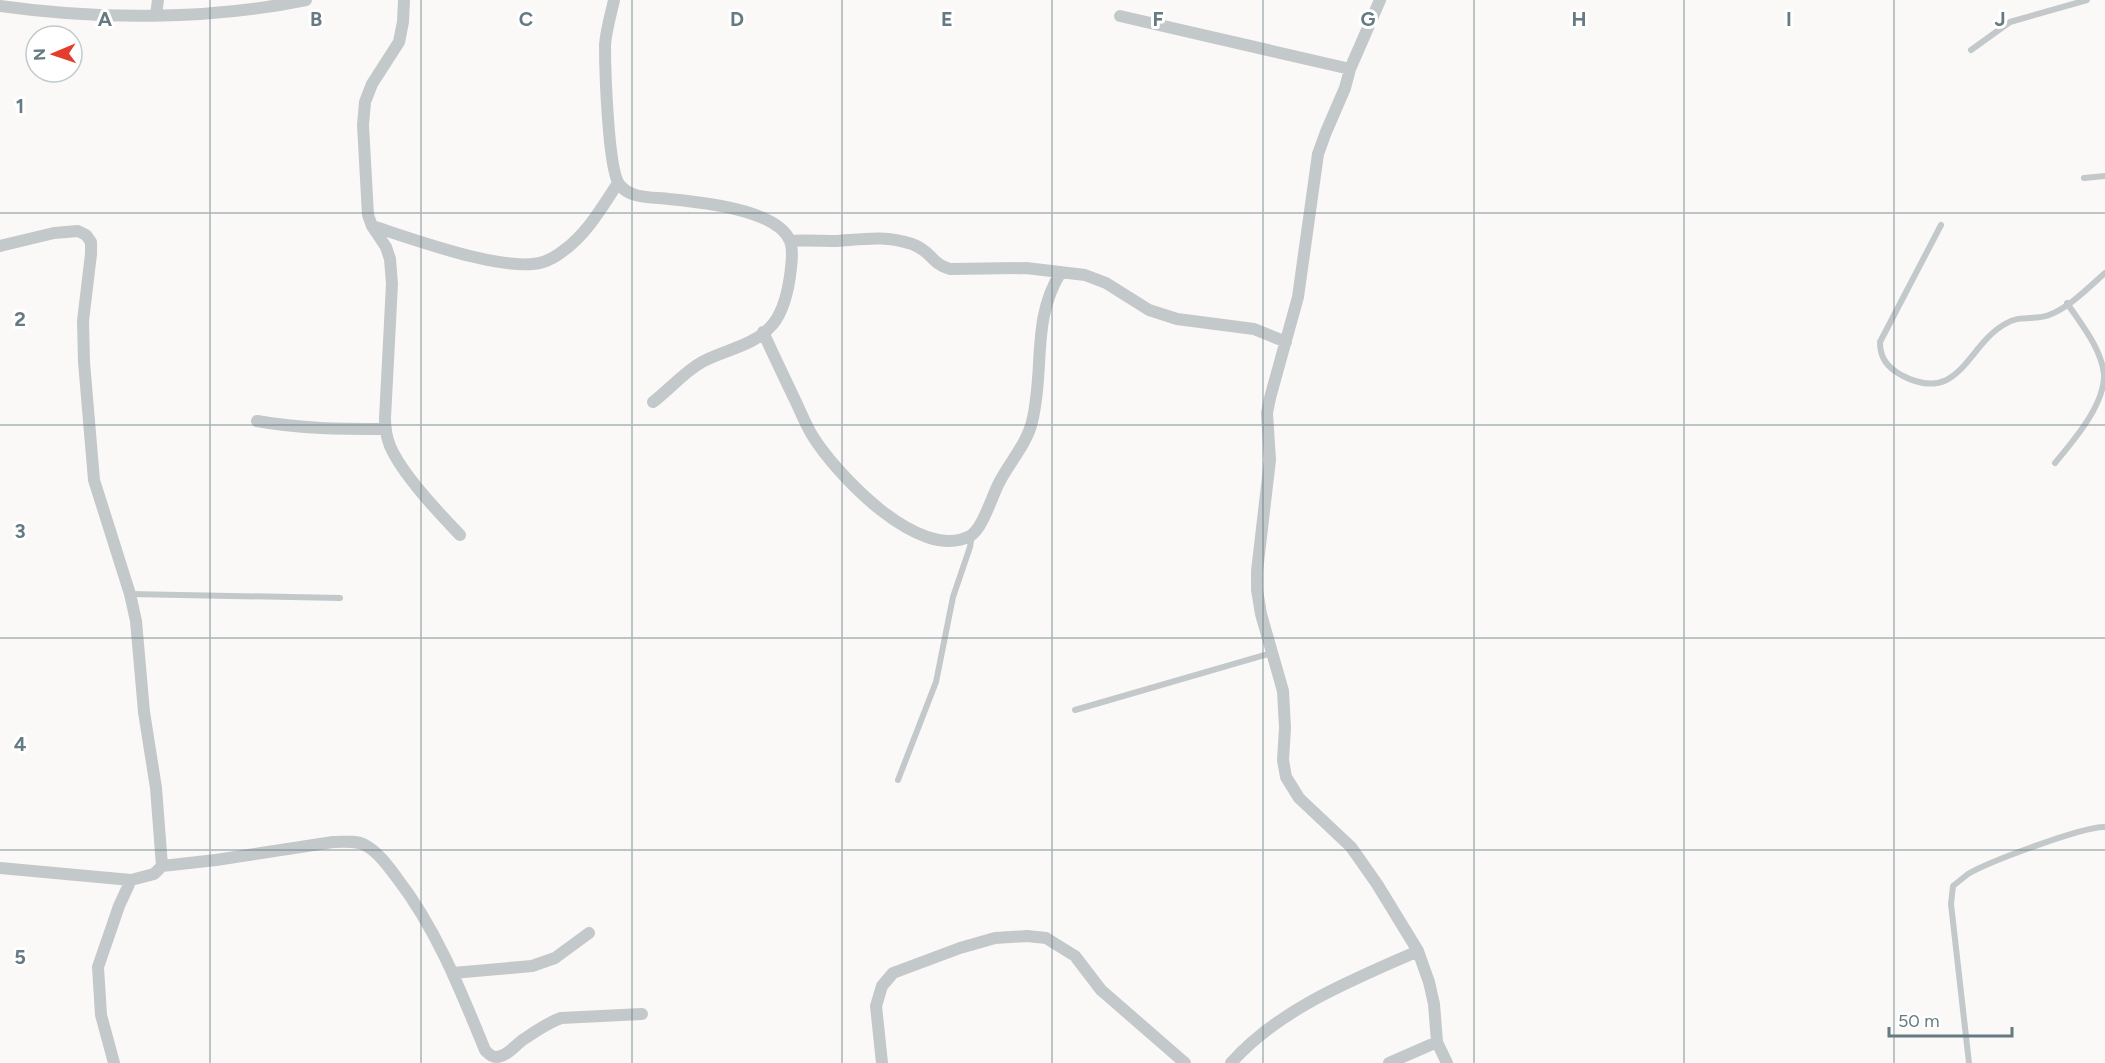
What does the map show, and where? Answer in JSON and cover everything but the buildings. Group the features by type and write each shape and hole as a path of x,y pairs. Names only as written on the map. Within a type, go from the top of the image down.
{"street":[{"path":"156,15 158,0"},
{"path":"0,6 31,5 156,15 186,15 257,9 306,0"},
{"path":"404,0 399,42 372,84 365,102 363,125 368,215 372,226 386,247 390,259 392,284 386,429 390,448 436,511 460,534"},
{"path":"614,0 605,42 612,161 618,183 628,193 635,195 729,207 756,215 784,233 790,242 792,259 789,283 781,311 772,325 747,344 704,361 689,370 653,402"},
{"path":"1380,0 1350,69 1346,88 1318,154 1298,297 1275,375 1267,413 1270,460 1257,571 1257,590 1284,701 1286,728 1282,760 1286,777 1299,798 1351,847 1418,951 1434,1004 1437,1042 1447,1063"},
{"path":"1120,16 1350,69"},
{"path":"372,226 472,257 516,264 542,263 563,252 584,231 618,183"},
{"path":"0,246 54,233 78,231 86,235 91,242 83,321 87,418 94,480 130,594 136,621 144,712 156,788 162,866"},
{"path":"790,242 884,238 923,248 941,267 950,269 1026,268 1085,275 1106,283 1149,310 1177,319 1254,329 1286,342"},
{"path":"763,332 812,435 852,485 891,519 911,531 929,538 958,540 972,535 987,512 999,483 1030,428 1037,385 1043,313 1051,289 1061,272"},
{"path":"257,421 318,429 386,429"},
{"path":"0,868 131,880 154,874 162,866 333,842 364,844 379,857 417,903 434,933 485,1050 490,1056 497,1057 508,1053 548,1023 561,1018 642,1014"},
{"path":"114,1063 101,1015 98,967 119,906 131,880"},
{"path":"453,973 532,966 555,958 589,933"},
{"path":"882,1063 876,1006 882,986 893,973 960,948 995,938 1027,936 1046,938 1075,956 1101,990 1185,1063"},
{"path":"1231,1063 1244,1049 1302,1007 1347,983 1418,951"},
{"path":"1389,1063 1437,1042"}],"lane":[{"path":"1971,50 2010,22 2087,0"},
{"path":"2084,178 2105,176"},
{"path":"1941,225 1880,342 1880,354 1886,363 1901,375 1925,384 1941,383 1956,376 1998,328 2015,318 2038,318 2051,314 2105,273"},
{"path":"2055,463 2090,420 2104,375 2089,335 2067,303"},
{"path":"898,780 936,682 948,633 953,597 970,548 972,535"},
{"path":"130,594 339,598"},
{"path":"1075,710 1272,653"},
{"path":"1968,1063 1951,904 1953,886 1968,874 1988,865 2068,835 2096,827 2105,827"}]}
